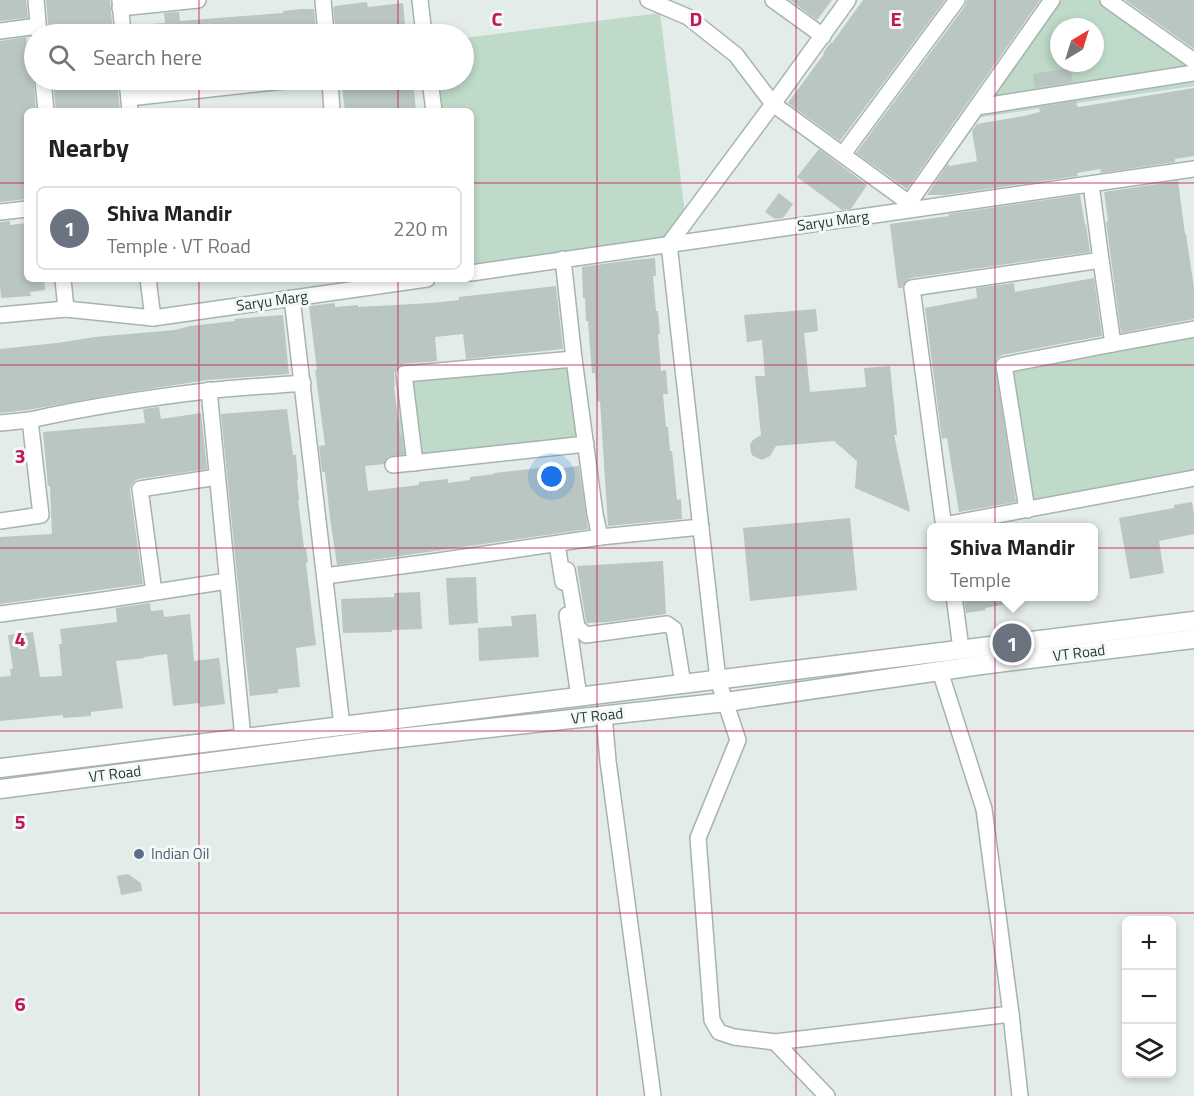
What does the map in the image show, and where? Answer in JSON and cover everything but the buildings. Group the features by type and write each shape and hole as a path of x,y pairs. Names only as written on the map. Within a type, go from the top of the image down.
{"street":[{"path":"36,0 38,24"},
{"path":"122,24 120,4 198,0"},
{"path":"323,0 325,24"},
{"path":"420,0 423,24"},
{"path":"648,0 688,17 736,54 773,104 912,206 977,107 1052,0"},
{"path":"773,0 823,36"},
{"path":"849,0 669,244 718,680 738,740 698,838 712,1020 719,1032 734,1037 776,1042 1011,1014"},
{"path":"843,154 957,0"},
{"path":"1108,0 1194,61"},
{"path":"0,31 24,30"},
{"path":"977,107 1194,73"},
{"path":"44,90 46,108"},
{"path":"128,90 129,105 227,90"},
{"path":"331,90 332,108"},
{"path":"431,90 434,108"},
{"name":"Saryu Marg","path":"474,273 912,206 1194,169"},
{"path":"1092,184 1113,344"},
{"path":"0,212 24,208"},
{"path":"563,260 574,359 600,537"},
{"path":"944,523 912,288 1101,260"},
{"path":"63,282 66,309"},
{"path":"148,282 153,318"},
{"name":"Saryu Marg","path":"0,315 66,309 153,318 292,298 350,284 381,282"},
{"path":"292,298 342,726"},
{"path":"1027,510 1004,365 1194,329"},
{"path":"416,463 404,374 574,359"},
{"path":"0,423 209,390 303,383"},
{"path":"209,390 243,738"},
{"path":"0,521 41,515 30,420"},
{"path":"393,465 586,444"},
{"path":"154,592 140,489 217,477"},
{"path":"960,523 1194,478"},
{"path":"325,576 600,537 701,527"},
{"path":"557,544 579,697"},
{"path":"567,570 577,627 586,635 667,624 674,629 683,684"},
{"path":"0,614 226,581"},
{"path":"955,601 961,650"},
{"name":"VT Road","path":"0,768 1194,621"},
{"name":"VT Road","path":"0,789 372,741 726,702 940,671 1194,639"},
{"path":"940,671 984,809 1020,1096"},
{"path":"604,715 608,761 653,1096"},
{"path":"134,752 135,772"},
{"path":"776,1042 827,1096"}],"green space":[{"path":"1052,0 1108,0 1194,61 1194,86 969,119"},
{"path":"660,13 686,222 669,244 474,273 474,108 434,108 431,90 474,90 474,37"},
{"path":"1194,330 1194,478 1027,510 1004,365"},
{"path":"574,359 586,444 393,465 404,374"}],"place":[{"name":"Shiva Mandir","path":"1012,643"},
{"name":"Indian Oil","path":"139,854"}]}
